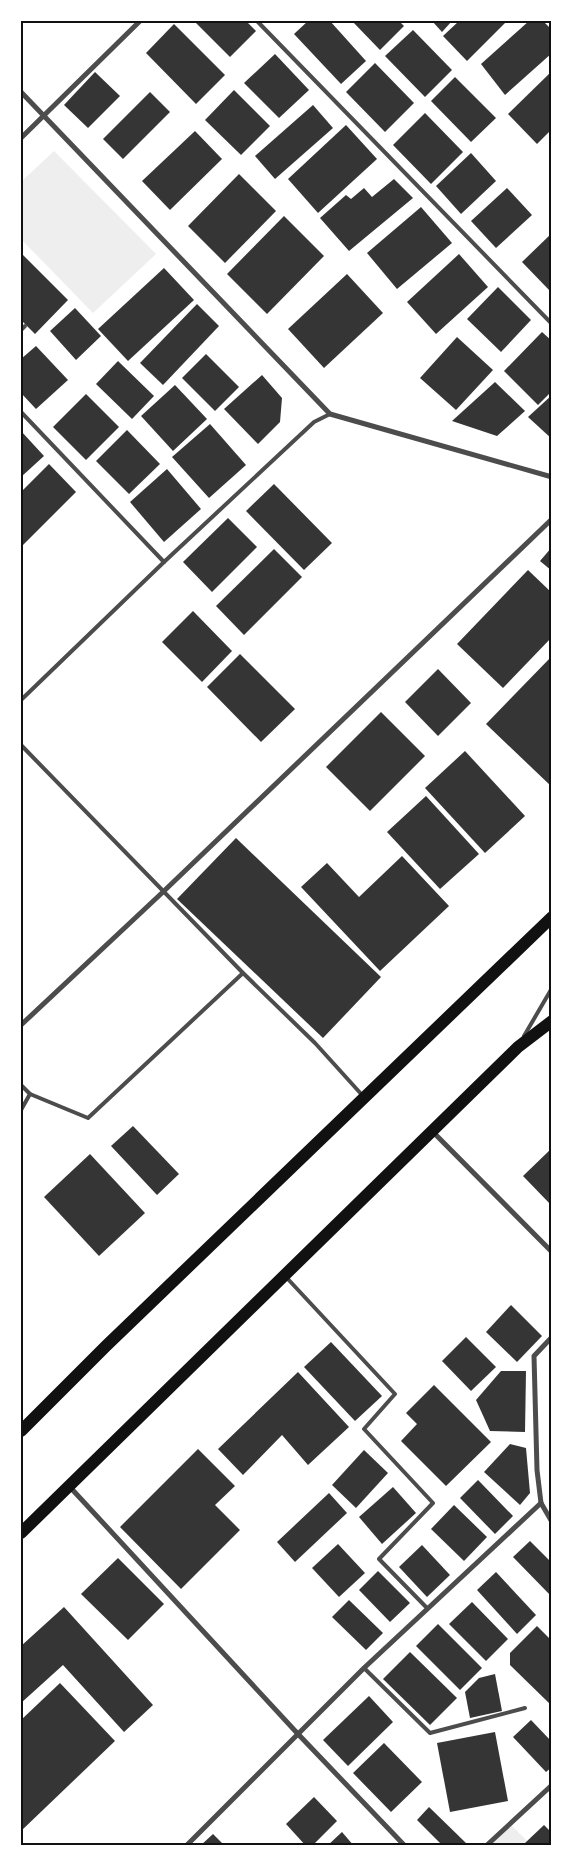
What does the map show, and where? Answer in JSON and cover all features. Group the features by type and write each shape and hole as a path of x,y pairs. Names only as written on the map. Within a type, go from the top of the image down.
{"main road":[{"path":"21,1431 363,1096 552,917"},
{"path":"21,1533 518,1047 552,1022"}],"street":[{"path":"21,138 140,21"},
{"path":"21,92 330,414 552,477"},
{"path":"21,1025 552,519"},
{"path":"433,1132 552,1252"},
{"path":"552,1337 534,1356 537,1470 541,1503 552,1522"},
{"path":"69,1486 298,1734 405,1846"},
{"path":"186,1846 364,1668 541,1503"},
{"path":"486,1846 552,1784"}],"lane":[{"path":"257,21 552,324"},
{"path":"21,330 25,326"},
{"path":"21,412 164,562"},
{"path":"21,700 164,562 314,422 330,414"},
{"path":"21,746 164,890 243,973 315,1043 363,1096"},
{"path":"21,1085 30,1094 88,1118 243,973"},
{"path":"518,1047 552,988"},
{"path":"21,1110 30,1094"},
{"path":"284,1275 396,1394 364,1429 433,1503 379,1559 427,1608"},
{"path":"364,1668 430,1733 525,1708"}],"shaded area":[{"path":"54,151 156,254 93,313 21,239 21,182"},
{"path":"510,1824 532,1846 486,1846"}],"building":[{"path":"194,21 246,21 256,31 230,57"},
{"path":"308,21 330,21 366,61 341,84 294,34"},
{"path":"352,21 399,21 404,26 380,50"},
{"path":"432,21 452,21 442,32"},
{"path":"459,21 507,21 467,61 443,36"},
{"path":"529,21 543,21 552,30 552,53 505,95 481,64"},
{"path":"174,24 225,75 196,104 146,53"},
{"path":"413,30 452,70 425,97 385,56"},
{"path":"275,54 309,90 279,118 244,83"},
{"path":"375,63 414,103 385,132 346,92"},
{"path":"552,71 552,129 537,144 508,114"},
{"path":"95,72 120,96 88,128 64,105"},
{"path":"455,77 496,118 471,142 431,101"},
{"path":"234,90 270,126 241,155 205,120"},
{"path":"150,92 170,112 123,159 103,139"},
{"path":"313,105 333,128 275,179 255,156"},
{"path":"425,113 463,152 431,184 393,145"},
{"path":"346,125 377,159 318,213 288,179"},
{"path":"195,131 222,159 170,210 142,181"},
{"path":"471,153 496,181 461,214 436,186"},
{"path":"239,174 276,211 225,263 188,226"},
{"path":"394,179 413,198 349,251 320,218 346,195 351,199 364,188 372,197"},
{"path":"507,188 532,215 496,248 471,221"},
{"path":"421,207 452,243 397,289 367,253"},
{"path":"284,216 324,256 267,314 227,274"},
{"path":"552,233 552,290 550,291 522,262"},
{"path":"21,253 68,300 35,334 21,320"},
{"path":"459,254 488,287 436,334 407,302"},
{"path":"164,268 194,300 128,361 98,329"},
{"path":"347,274 383,313 324,368 288,329"},
{"path":"498,287 531,320 501,352 467,319"},
{"path":"197,304 219,326 163,385 140,363"},
{"path":"75,308 101,336 76,360 50,331"},
{"path":"542,332 552,341 552,391 538,405 504,371"},
{"path":"457,337 493,370 456,410 420,378"},
{"path":"36,346 68,380 36,409 21,393 21,359"},
{"path":"206,354 239,387 215,411 182,378"},
{"path":"118,361 154,396 132,419 96,384"},
{"path":"262,375 282,398 280,422 258,444 224,409"},
{"path":"495,382 525,411 497,436 452,421"},
{"path":"175,385 207,419 173,451 141,416"},
{"path":"86,394 119,427 86,460 53,427"},
{"path":"552,395 552,439 528,417"},
{"path":"210,424 246,465 209,498 172,457"},
{"path":"127,430 160,464 129,494 96,461"},
{"path":"21,431 44,456 21,477"},
{"path":"49,464 76,492 21,547 21,492"},
{"path":"167,469 201,509 164,542 130,502"},
{"path":"274,484 332,543 304,570 246,511"},
{"path":"228,518 257,547 212,592 183,562"},
{"path":"552,547 552,571 540,561"},
{"path":"274,549 302,577 244,635 216,606"},
{"path":"528,570 552,593 552,637 503,688 457,644"},
{"path":"193,611 232,651 202,682 162,642"},
{"path":"240,654 295,709 261,742 207,687"},
{"path":"552,656 552,787 486,724"},
{"path":"438,669 471,703 438,736 405,702"},
{"path":"381,712 425,756 370,811 326,767"},
{"path":"465,751 525,816 485,853 425,788"},
{"path":"426,796 479,854 440,889 387,832"},
{"path":"236,838 381,977 323,1038 177,899"},
{"path":"402,856 449,906 380,971 301,887 327,863 359,897"},
{"path":"133,1126 179,1174 157,1195 111,1146"},
{"path":"552,1148 552,1206 523,1176"},
{"path":"90,1154 145,1213 99,1256 44,1197"},
{"path":"511,1305 542,1336 517,1362 486,1332"},
{"path":"466,1337 496,1367 471,1391 442,1361"},
{"path":"331,1342 382,1396 355,1421 304,1367"},
{"path":"501,1371 526,1371 525,1432 490,1431 476,1400"},
{"path":"298,1372 349,1427 308,1465 282,1435 243,1475 218,1449"},
{"path":"434,1385 491,1442 446,1486 401,1441 417,1424 406,1413"},
{"path":"510,1444 526,1448 530,1493 520,1505 484,1472"},
{"path":"198,1449 235,1486 215,1505 240,1530 181,1589 120,1527"},
{"path":"364,1450 388,1473 356,1508 332,1485"},
{"path":"478,1480 513,1516 495,1534 460,1498"},
{"path":"393,1487 416,1513 382,1544 359,1517"},
{"path":"329,1493 347,1513 295,1562 277,1542"},
{"path":"454,1505 487,1537 464,1561 431,1529"},
{"path":"530,1541 552,1563 552,1597 513,1557"},
{"path":"338,1544 365,1573 339,1597 312,1568"},
{"path":"422,1545 450,1575 427,1597 399,1567"},
{"path":"118,1558 164,1604 128,1640 81,1594"},
{"path":"378,1571 410,1603 390,1622 359,1590"},
{"path":"496,1572 536,1615 517,1634 477,1590"},
{"path":"349,1600 383,1633 366,1650 332,1617"},
{"path":"472,1602 508,1639 486,1661 449,1624"},
{"path":"64,1607 153,1705 124,1732 63,1665 21,1703 21,1646"},
{"path":"438,1624 482,1668 460,1690 416,1646"},
{"path":"537,1626 552,1641 552,1706 510,1665 510,1653"},
{"path":"410,1652 457,1698 430,1725 383,1679"},
{"path":"495,1674 502,1711 470,1718 465,1692 479,1678"},
{"path":"60,1683 115,1741 21,1831 21,1720"},
{"path":"369,1696 393,1722 348,1766 323,1740"},
{"path":"531,1720 552,1742 552,1767 546,1772 513,1737"},
{"path":"495,1732 508,1801 450,1812 437,1743"},
{"path":"384,1743 422,1782 391,1812 353,1773"},
{"path":"314,1797 337,1821 312,1846 306,1846 286,1824"},
{"path":"429,1807 467,1844 465,1846 437,1846 440,1843 417,1820"},
{"path":"544,1825 552,1833 552,1846 528,1846 525,1843"},
{"path":"342,1832 354,1846 327,1846"},
{"path":"213,1834 225,1846 200,1846"}]}
